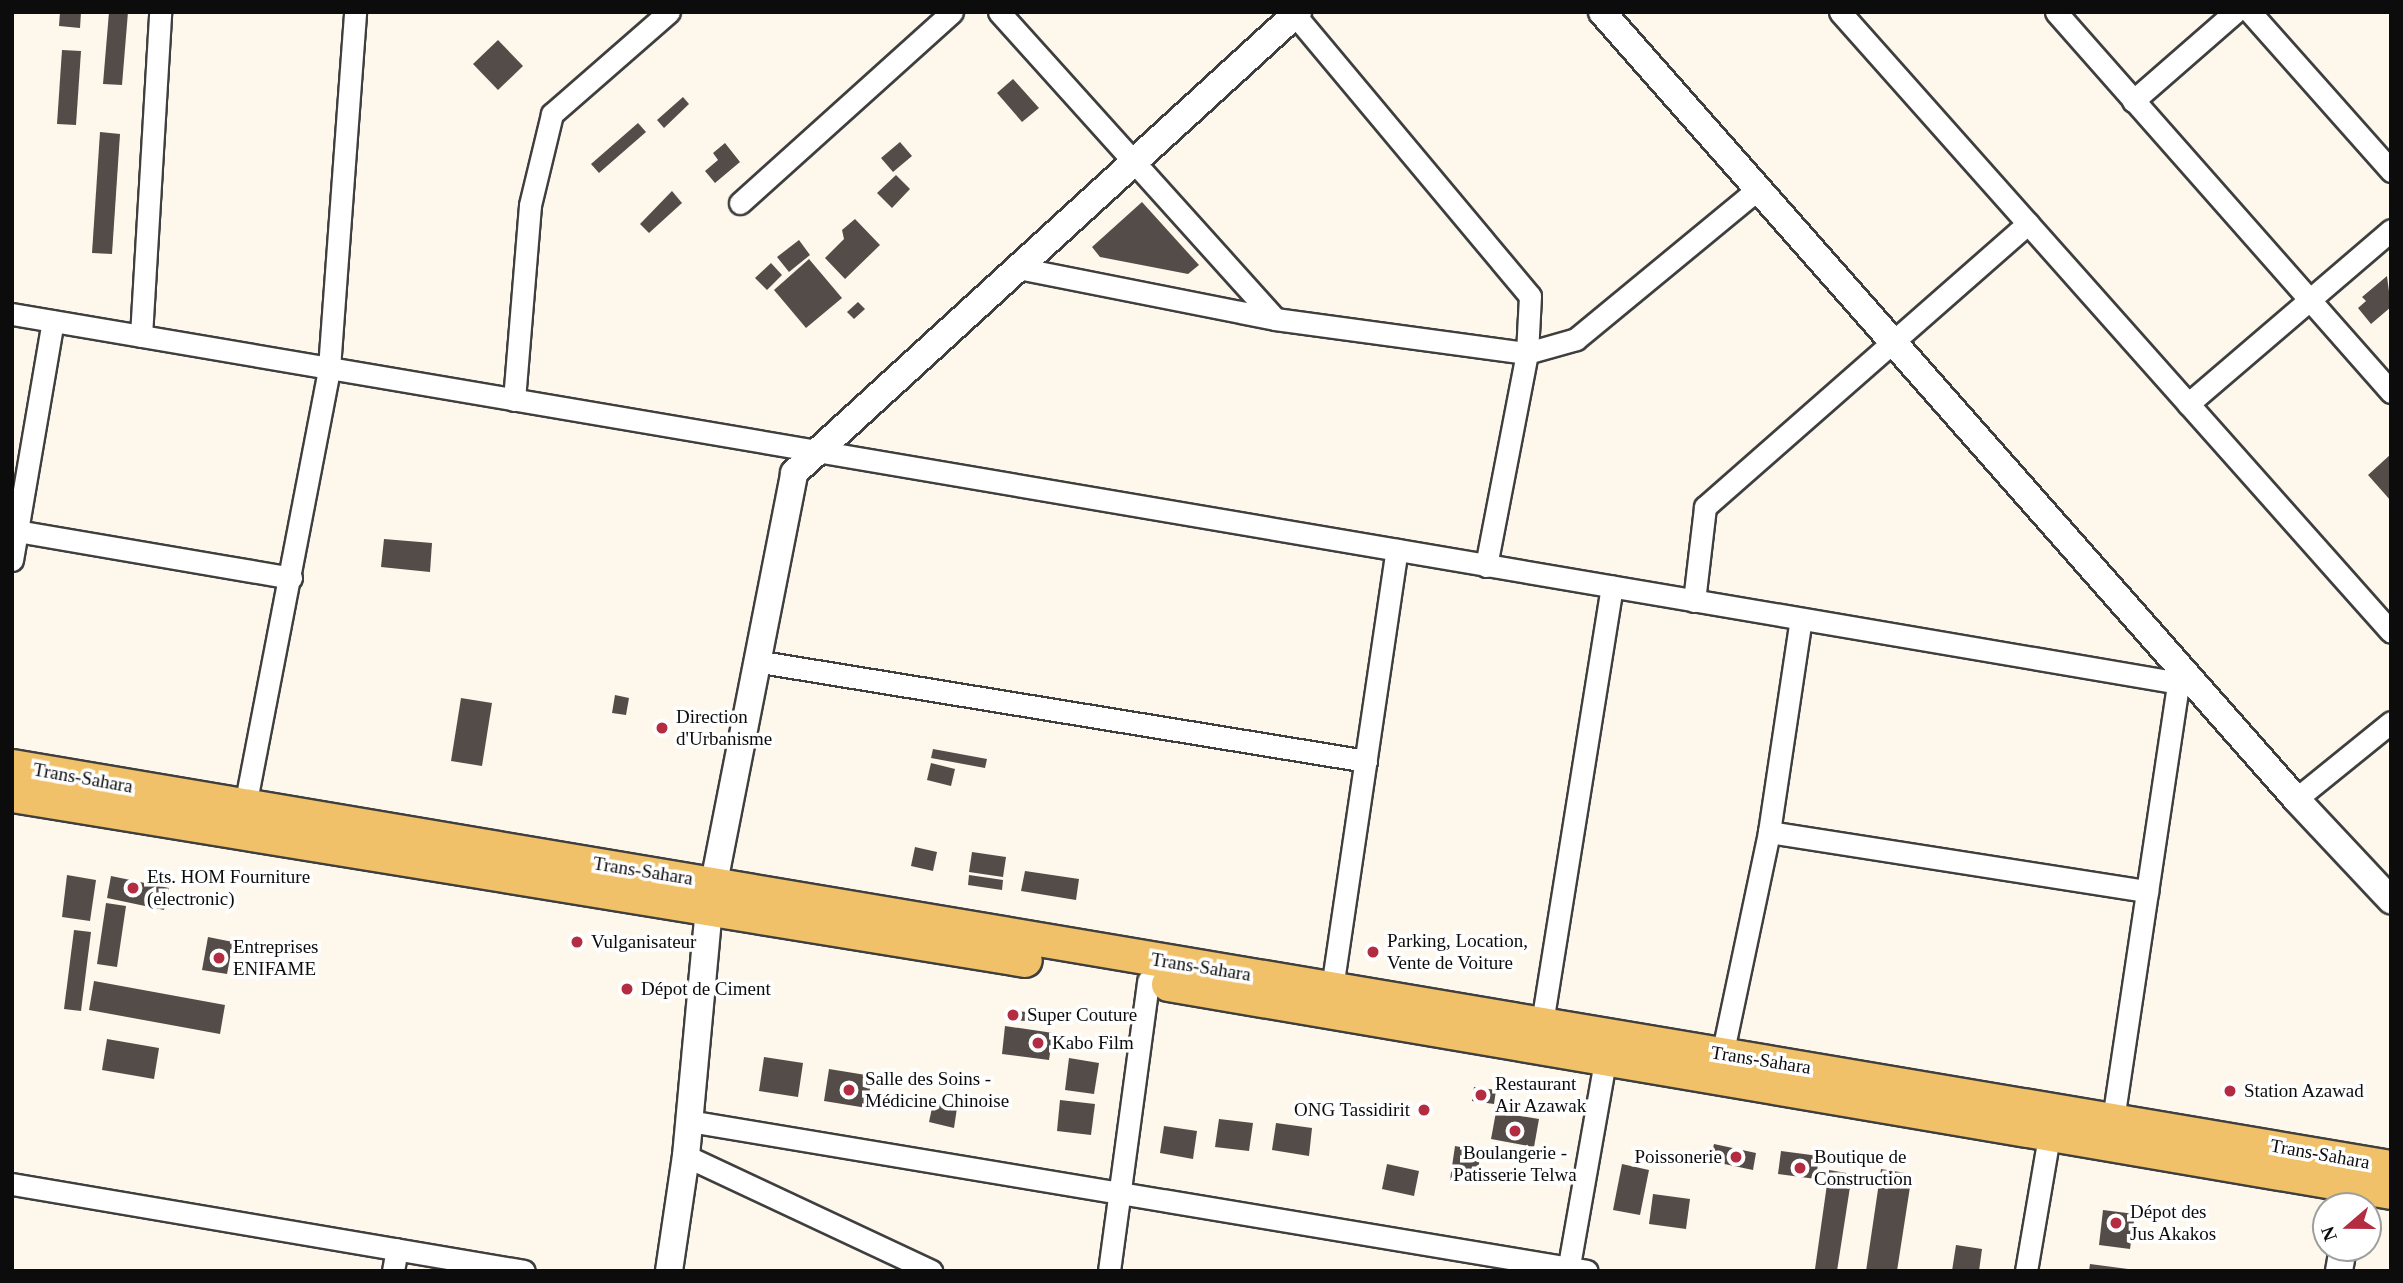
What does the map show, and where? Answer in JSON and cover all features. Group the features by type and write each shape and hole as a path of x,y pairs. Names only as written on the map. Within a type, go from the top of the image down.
{"main road":[{"name":"Trans-Sahara","path":"12,766 245,806 1148,981 1605,1062 1719,1067 2111,1131 2364,1180 2391,1192"},
{"name":"Trans-Sahara","path":"12,795 712,895 1332,988 1542,1023 1719,1067 2049,1137 2111,1131"}],"street":[{"path":"141,336 160,12"},
{"path":"245,806 291,578 329,368 355,12"},
{"path":"514,400 530,205 552,114 669,12"},
{"path":"740,203 952,12"},
{"path":"999,12 1275,319"},
{"path":"1602,12 1893,342 2180,676 2391,900"},
{"path":"1840,12 2391,632"},
{"path":"2056,12 2391,392"},
{"path":"2133,101 2235,12"},
{"path":"2250,12 2391,171"},
{"path":"670,1271 686,1156 712,895 755,661 794,472 1296,14 1530,296 1527,353 1486,566"},
{"path":"1018,268 1275,319 1527,353 1576,339 1758,189"},
{"path":"1694,601 1705,507 2028,223"},
{"path":"2188,404 2391,230"},
{"path":"12,314 1801,619 2180,676"},
{"path":"12,560 53,321"},
{"path":"18,531 291,578"},
{"path":"1332,988 1397,550"},
{"path":"1542,1023 1612,587"},
{"path":"1719,1067 1769,832 1801,619"},
{"path":"755,661 1367,761"},
{"path":"2111,1131 2180,676"},
{"path":"2296,799 2391,722"},
{"path":"1769,832 2147,891"},
{"path":"1109,1271 1148,981"},
{"path":"688,1121 1574,1270 1605,1062"},
{"path":"2026,1271 2049,1137"},
{"path":"686,1156 931,1271"},
{"path":"12,1184 524,1271"},
{"path":"393,1271 397,1249"}],"building":[{"path":"60,12 81,12 80,28 59,26"},
{"path":"109,12 128,12 122,85 103,84"},
{"path":"498,40 523,66 498,90 473,64"},
{"path":"62,50 81,51 76,125 57,124"},
{"path":"1013,79 1039,108 1022,122 997,93"},
{"path":"683,97 689,104 664,128 657,120"},
{"path":"638,123 646,132 599,173 591,164"},
{"path":"100,132 120,134 112,254 92,253"},
{"path":"900,142 912,156 893,172 881,158"},
{"path":"725,143 740,162 715,183 705,171 718,160 713,153"},
{"path":"896,175 910,189 892,208 877,193"},
{"path":"672,191 682,203 649,233 640,224"},
{"path":"1142,202 1199,265 1188,274 1100,257 1092,247"},
{"path":"855,219 880,245 845,279 825,258 844,239 842,230"},
{"path":"799,240 810,255 789,272 777,257"},
{"path":"809,259 842,298 806,328 774,290"},
{"path":"771,263 782,275 767,290 755,278"},
{"path":"2387,276 2391,307 2371,324 2358,308 2366,301 2362,297"},
{"path":"858,302 865,309 854,319 847,312"},
{"path":"2391,454 2391,501 2368,475"},
{"path":"384,539 432,543 430,572 381,567"},
{"path":"615,695 629,698 626,715 612,713"},
{"path":"461,698 492,703 482,766 451,761"},
{"path":"933,749 987,759 985,768 931,758"},
{"path":"931,763 955,769 951,786 927,780"},
{"path":"915,847 937,852 933,871 911,866"},
{"path":"972,852 1006,857 1003,877 969,872"},
{"path":"1025,871 1079,879 1076,900 1021,891"},
{"path":"67,875 96,880 90,921 62,917"},
{"path":"969,875 1003,880 1002,890 968,885"},
{"path":"111,876 169,888 164,910 107,898"},
{"path":"106,903 126,906 117,967 97,964"},
{"path":"74,930 91,932 81,1011 64,1009"},
{"path":"208,937 233,942 227,974 202,970"},
{"path":"94,981 225,1005 220,1034 89,1010"},
{"path":"1009,1010 1034,1013 1033,1022 1008,1019"},
{"path":"1005,1026 1053,1033 1049,1060 1002,1054"},
{"path":"107,1039 159,1048 154,1079 102,1070"},
{"path":"764,1057 803,1063 798,1097 759,1091"},
{"path":"1069,1058 1099,1063 1094,1094 1065,1090"},
{"path":"829,1069 872,1076 867,1108 824,1101"},
{"path":"1474,1087 1496,1090 1494,1104 1472,1101"},
{"path":"1060,1100 1095,1104 1091,1135 1057,1131"},
{"path":"933,1103 957,1108 954,1128 929,1122"},
{"path":"1496,1112 1539,1119 1534,1147 1491,1139"},
{"path":"1219,1119 1253,1123 1249,1151 1215,1147"},
{"path":"1276,1123 1312,1128 1309,1156 1272,1150"},
{"path":"1164,1126 1197,1131 1193,1159 1160,1153"},
{"path":"1714,1144 1756,1153 1753,1170 1710,1161"},
{"path":"1455,1146 1481,1151 1476,1184 1450,1180"},
{"path":"1781,1151 1819,1156 1816,1179 1778,1174"},
{"path":"1387,1164 1419,1171 1414,1196 1382,1189"},
{"path":"1622,1164 1649,1170 1640,1215 1613,1210"},
{"path":"1881,1169 1912,1174 1897,1271 1866,1271"},
{"path":"1829,1170 1852,1174 1837,1271 1815,1269"},
{"path":"1653,1194 1690,1199 1686,1229 1649,1224"},
{"path":"2103,1210 2135,1214 2130,1249 2099,1245"},
{"path":"1956,1245 1982,1249 1979,1271 1952,1271"},
{"path":"2090,1264 2128,1269 2128,1271 2089,1271"}],"place":[{"name":"Direction d'Urbanisme","path":"662,728"},
{"name":"Ets. HOM Fourniture (electronic)","path":"133,888"},
{"name":"Vulganisateur","path":"577,942"},
{"name":"Parking, Location, Vente de Voiture","path":"1373,952"},
{"name":"Entreprises ENIFAME","path":"219,958"},
{"name":"Dépot de Ciment","path":"627,989"},
{"name":"Super Couture","path":"1013,1015"},
{"name":"Kabo Film","path":"1038,1043"},
{"name":"Salle des Soins - Médicine Chinoise","path":"849,1090"},
{"name":"Station Azawad","path":"2230,1091"},
{"name":"Restaurant Air Azawak","path":"1481,1095"},
{"name":"ONG Tassidirit","path":"1424,1110"},
{"name":"Boulangerie - Patisserie Telwa","path":"1515,1131"},
{"name":"Poissonerie","path":"1736,1157"},
{"name":"Boutique de Construction","path":"1800,1168"},
{"name":"Dépot des Jus Akakos","path":"2116,1223"}]}
